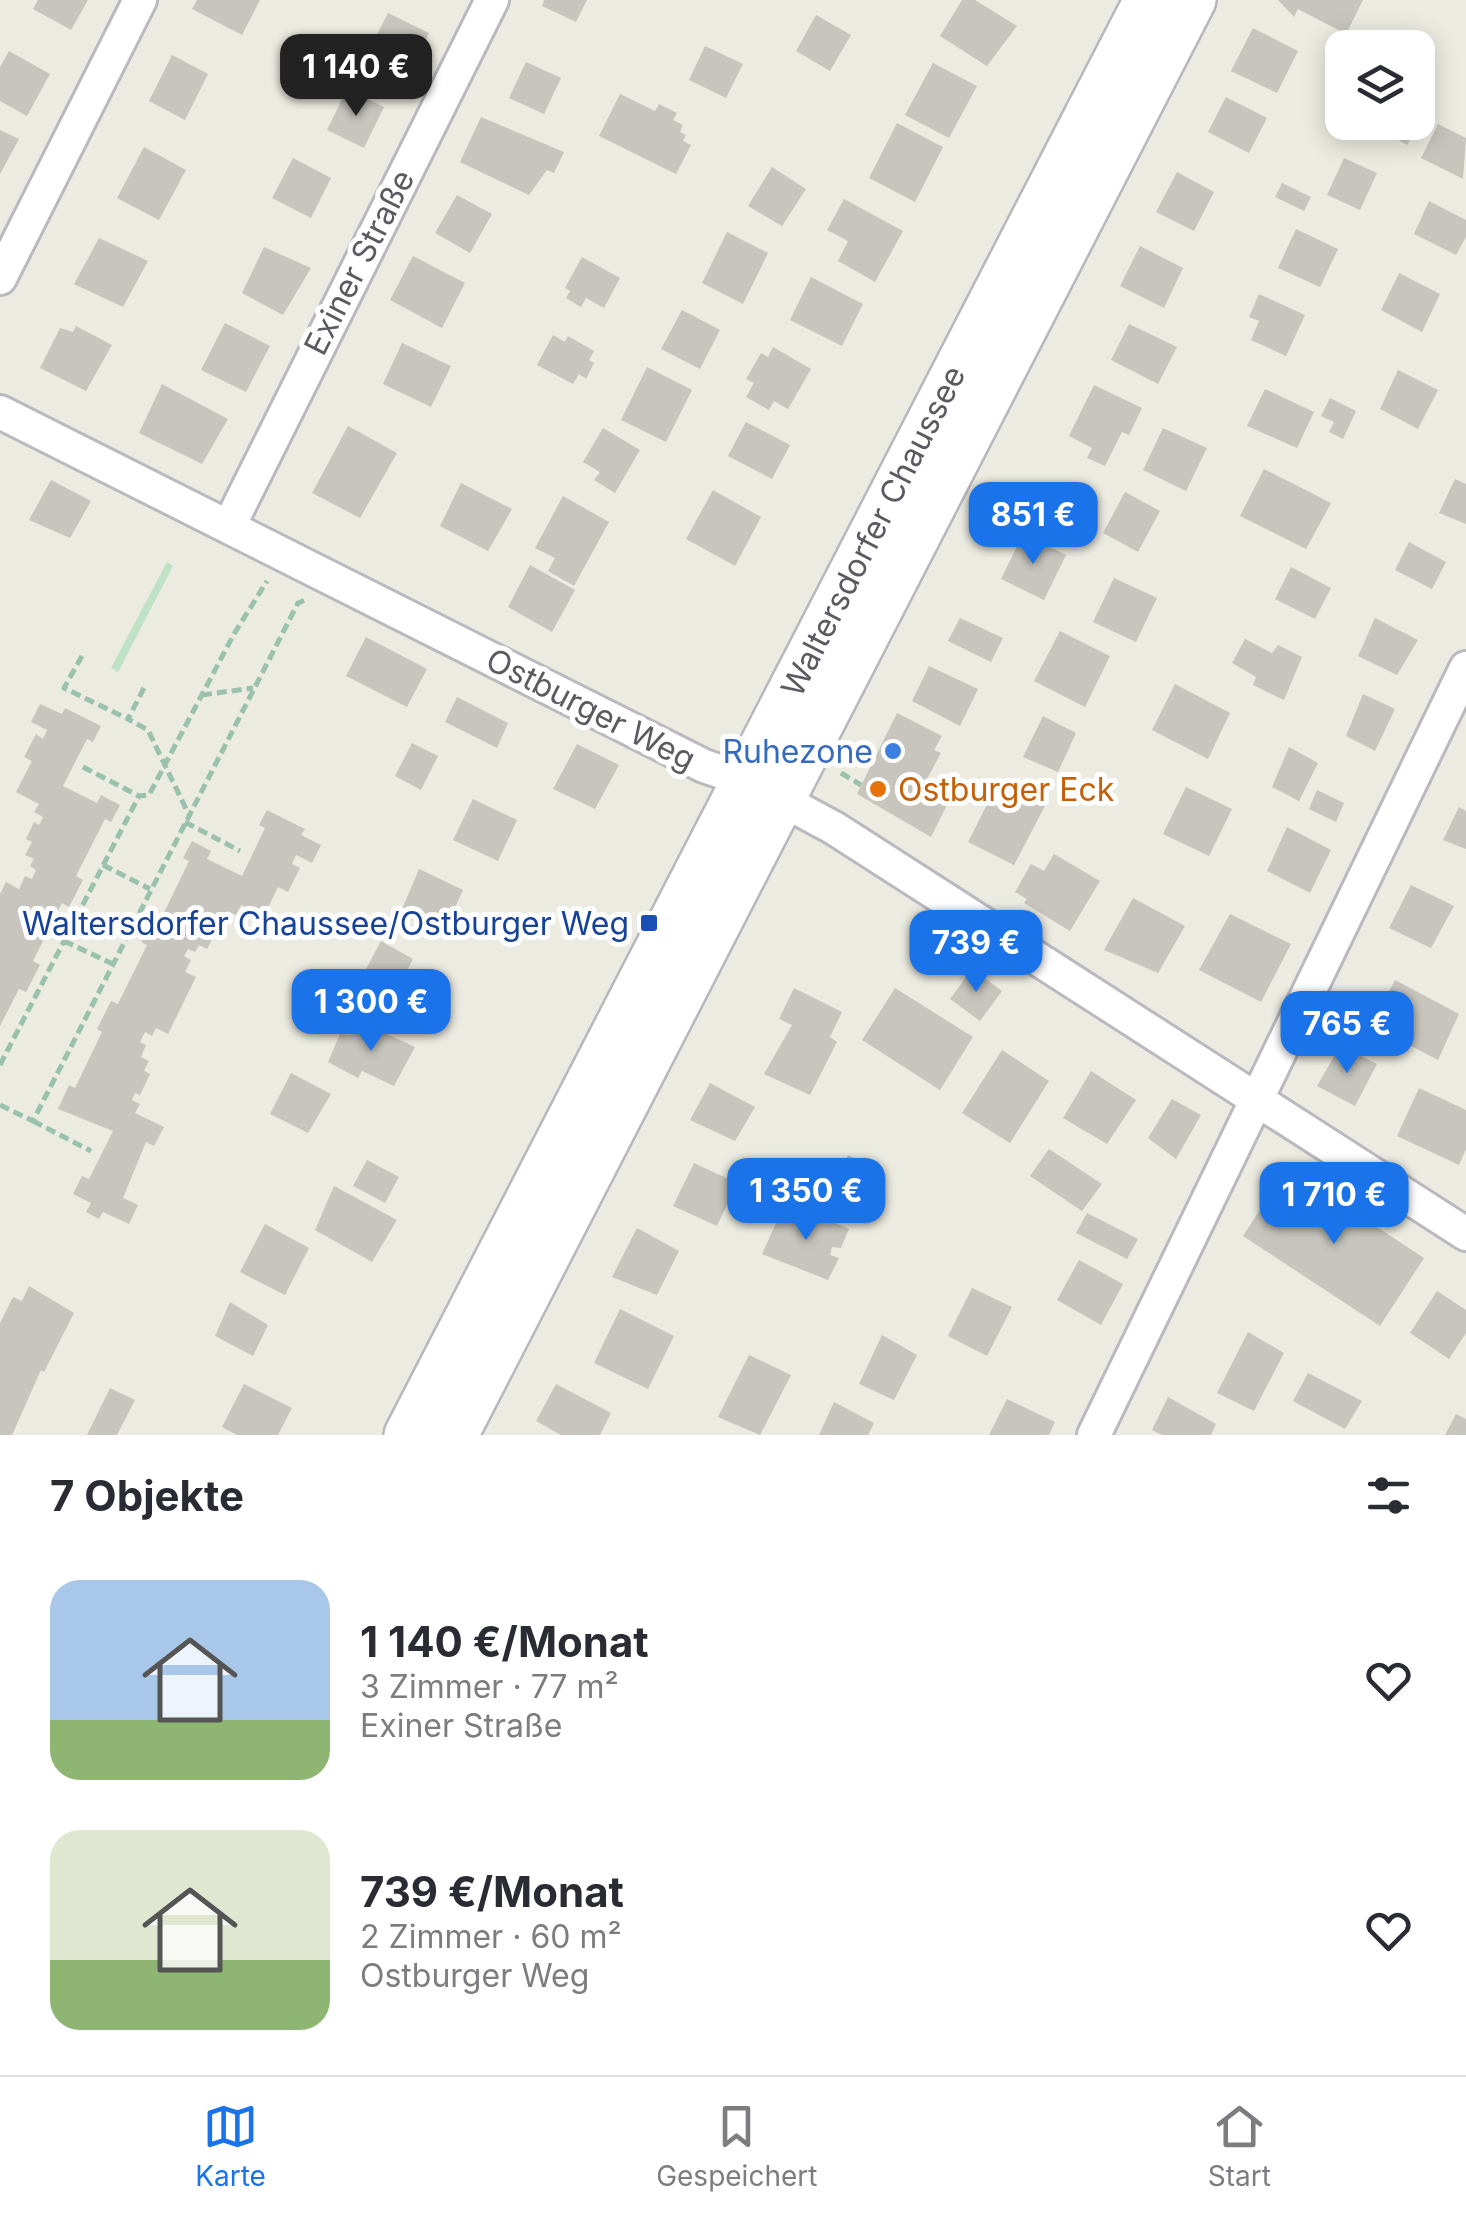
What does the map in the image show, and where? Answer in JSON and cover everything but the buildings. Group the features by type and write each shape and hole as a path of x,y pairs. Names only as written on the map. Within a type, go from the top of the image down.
{"main road":[{"name":"Waltersdorfer Chaussee","path":"406,1435 1147,0"},
{"name":"Waltersdorfer Chaussee","path":"455,1435 1192,0"}],"street":[{"path":"0,278 140,0"},
{"name":"Exiner Straße","path":"230,526 492,0"},
{"name":"Ostburger Weg","path":"0,412 704,766 743,779 834,828 1466,1234"},
{"path":"1094,1435 1466,668"}],"path":[{"path":"82,768 140,796 149,796 268,579"},
{"path":"34,1121 298,602 313,597"},
{"path":"82,656 64,688 148,730 187,818 240,851"},
{"path":"128,720 144,688"},
{"path":"202,696 254,688"},
{"path":"840,773 862,784"},
{"path":"0,1065 140,796"},
{"path":"104,865 151,889"},
{"path":"64,941 113,964"},
{"path":"0,1105 91,1151"}],"green space":[{"path":"167,562 173,566 118,672 111,668"}],"place":[{"name":"Ruhezone","path":"893,751"},
{"name":"Ostburger Eck","path":"878,789"},
{"name":"Waltersdorfer Chaussee/Ostburger Weg","path":"649,923"}]}
